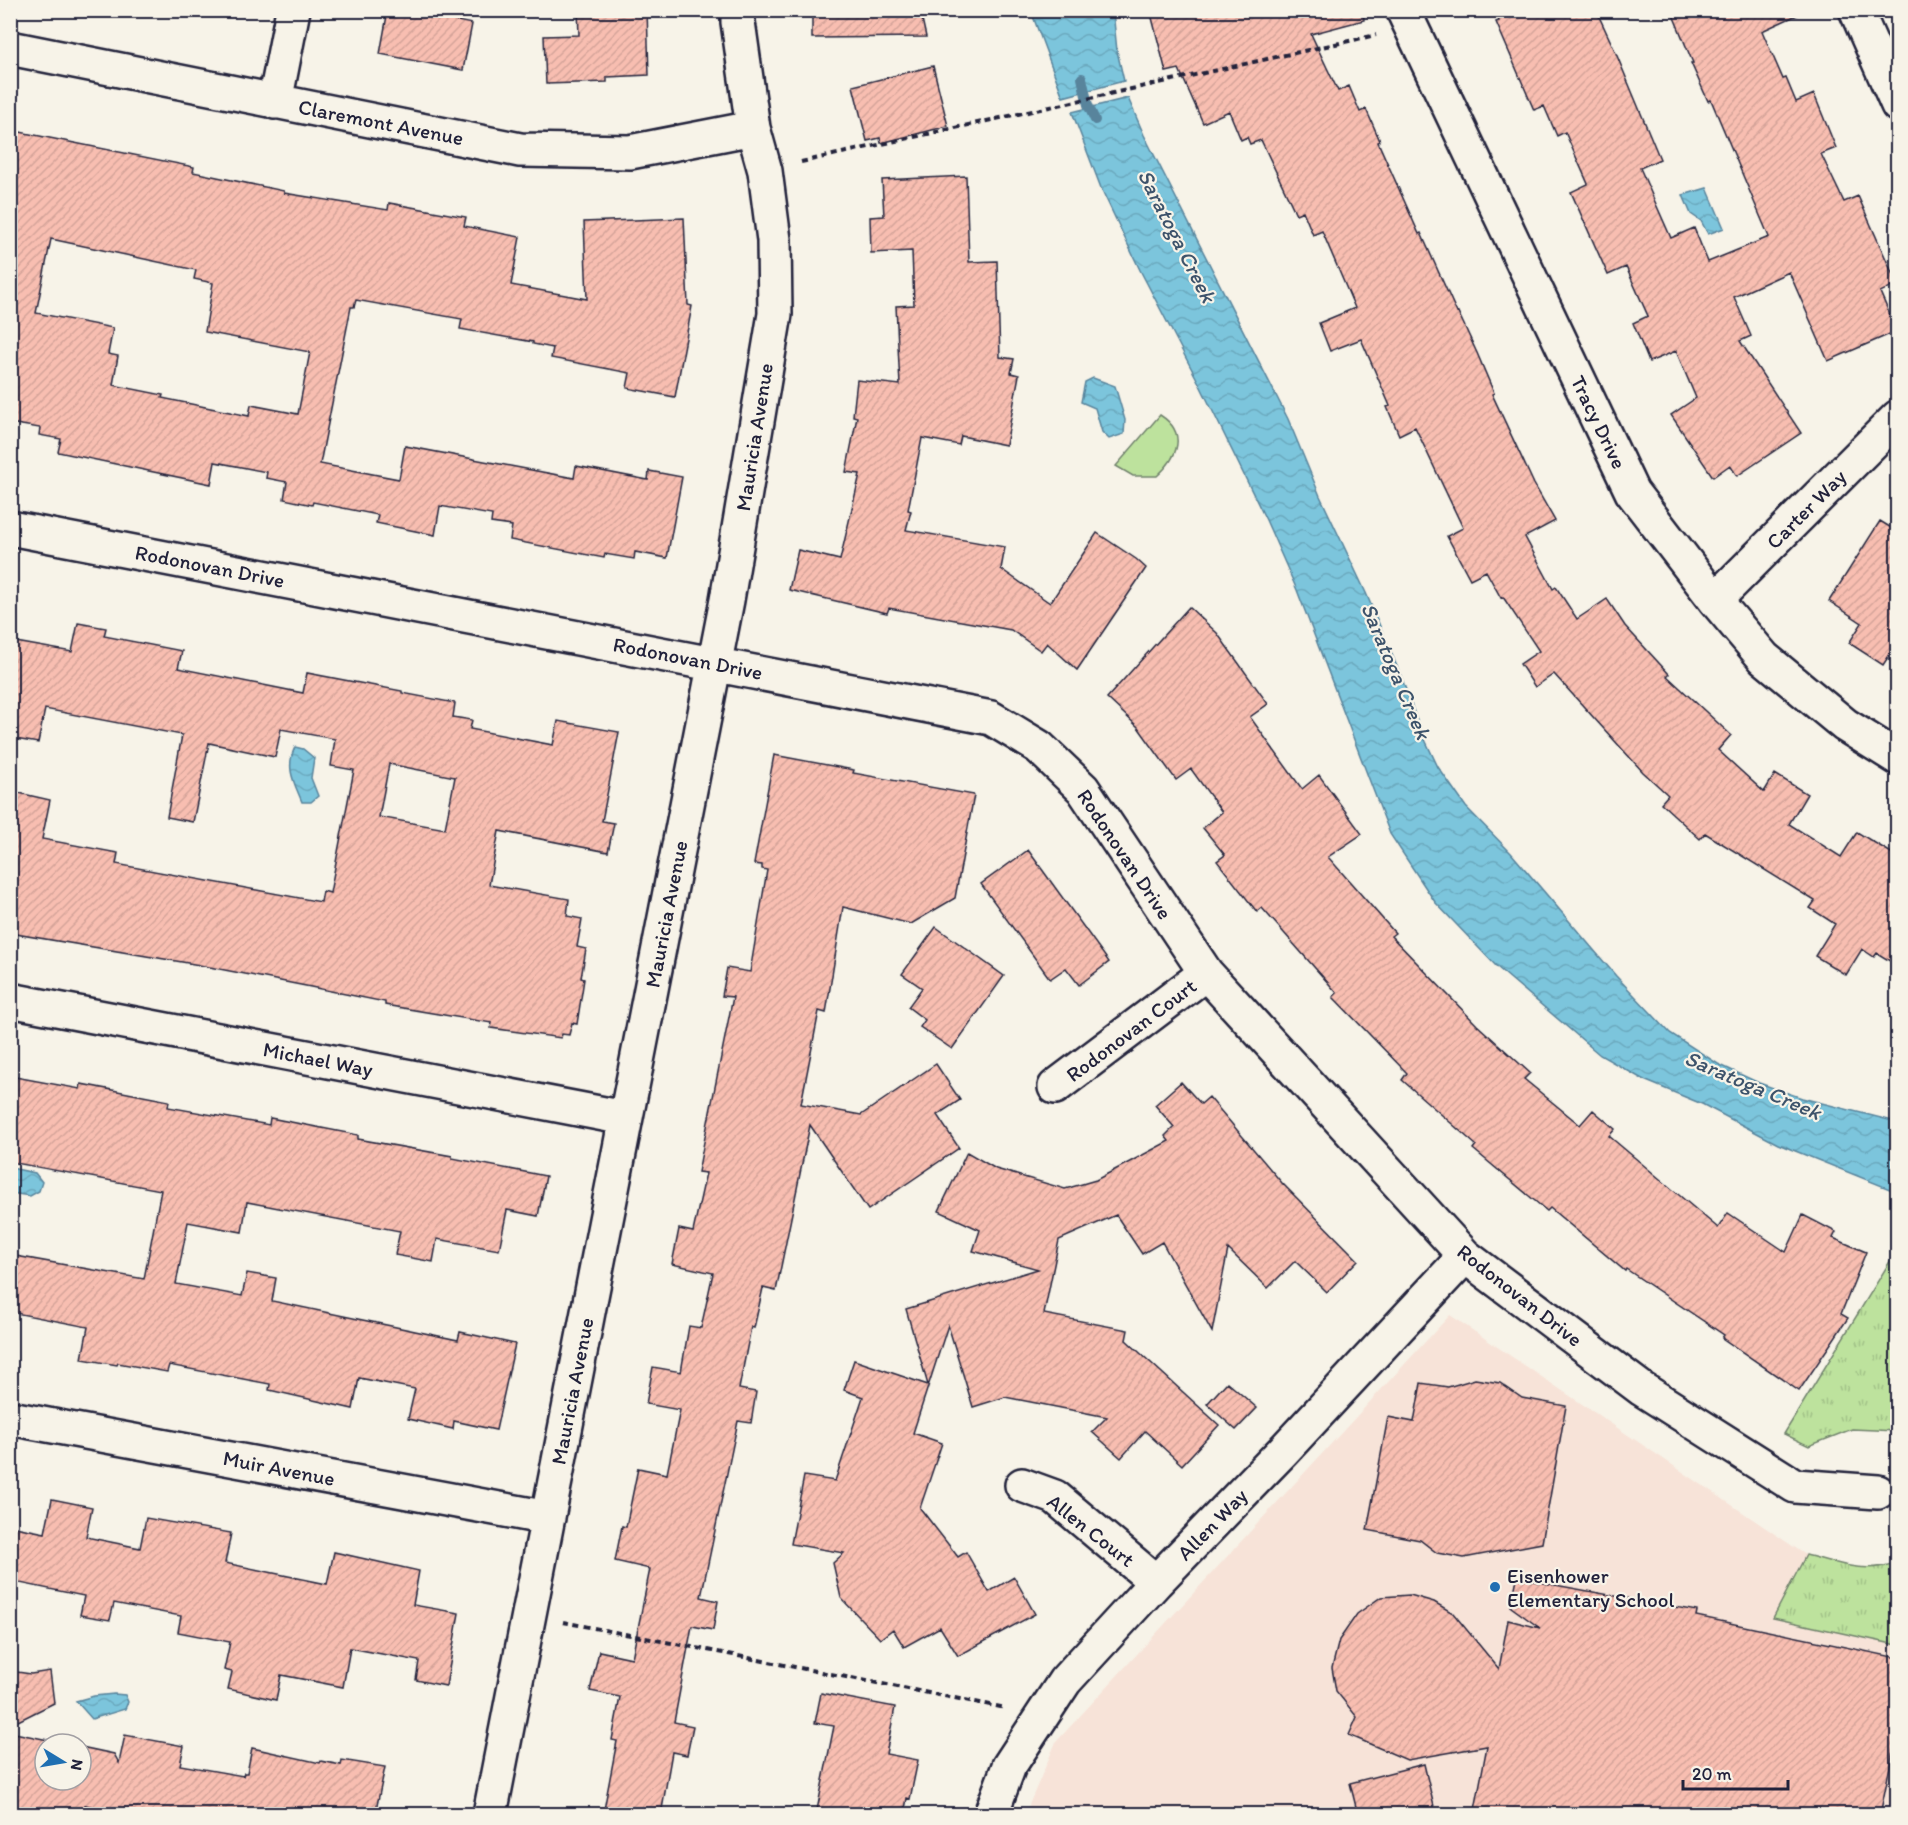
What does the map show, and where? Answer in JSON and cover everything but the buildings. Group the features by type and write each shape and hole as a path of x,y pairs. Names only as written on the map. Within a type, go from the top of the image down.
{"street":[{"path":"275,102 293,10"},
{"name":"Mauricia Avenue","path":"490,1815 727,600 775,314 774,240 765,171 753,128 738,10"},
{"name":"Tracy Drive","path":"1403,10 1632,492 1715,600 1764,658 1845,725 1898,758"},
{"path":"1856,10 1898,105"},
{"name":"Claremont Avenue","path":"10,48 520,150 630,152 753,128"},
{"name":"Carter Way","path":"1715,600 1898,417"},
{"name":"Rodonovan Drive","path":"10,528 991,717 1039,747 1083,789 1206,973 1466,1256 1642,1389 1795,1486 1878,1492"},
{"name":"Rodonovan Court","path":"1055,1087 1206,973"},
{"name":"Michael Way","path":"10,1000 625,1118"},
{"name":"Allen Way","path":"991,1815 1009,1766 1065,1681 1466,1256"},
{"name":"Muir Avenue","path":"10,1418 548,1518"},
{"name":"Allen Court","path":"1022,1485 1055,1497 1156,1582"}],"path":[{"path":"801,162 1380,34"},
{"path":"563,1622 1006,1708"}],"shaded area":[{"name":"Eisenhower Elementary School","path":"1450,1315 1806,1555 1774,1618 1897,1645 1897,1814 1025,1814 1056,1742"}],"green space":[{"path":"1160,415 1169,422 1177,437 1175,453 1164,469 1157,476 1133,476 1116,466"},
{"path":"1897,1250 1897,1431 1852,1429 1809,1446 1784,1434"},
{"path":"1806,1555 1863,1568 1874,1568 1897,1562 1897,1645 1773,1618"}],"water":[{"path":"1031,11 1113,11 1117,51 1124,81 1063,97"},
{"path":"1128,98 1144,135 1288,419 1320,496 1366,593 1401,676 1420,729 1438,767 1466,807 1511,853 1616,976 1670,1033 1718,1064 1759,1083 1802,1098 1897,1122 1897,1192 1778,1144 1702,1104 1644,1080 1600,1055 1497,967 1435,902 1390,834 1297,590 1266,520 1101,188 1072,112"},
{"path":"1707,188 1724,228 1708,234 1701,221 1691,214 1683,195"},
{"path":"1093,378 1115,386 1125,420 1124,434 1109,439 1102,432 1095,408 1081,402 1085,382"},
{"path":"295,747 303,749 314,758 311,778 318,796 311,802 302,802 292,775 291,762"},
{"path":"11,1168 35,1173 42,1182 39,1191 30,1196 11,1193"},
{"path":"125,1695 128,1702 125,1709 92,1719 76,1701 94,1696"}],"waterway":[{"name":"Saratoga Creek","path":"1082,78 1088,105 1095,120"}],"place":[{"name":"Eisenhower Elementary School","path":"1495,1587"}]}
